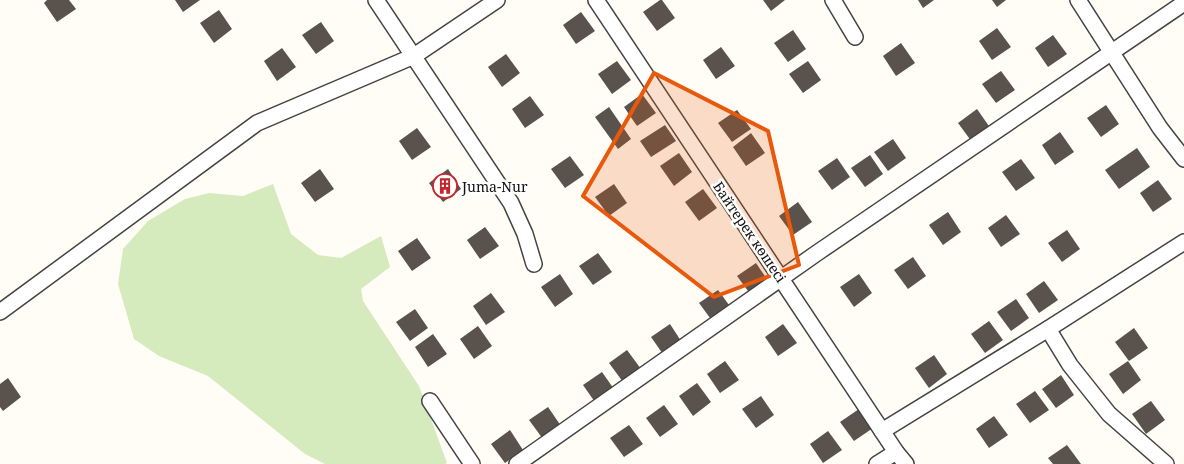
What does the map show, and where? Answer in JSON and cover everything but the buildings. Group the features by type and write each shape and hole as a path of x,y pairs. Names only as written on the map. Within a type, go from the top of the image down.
{"street":[{"path":"376,0 511,203 525,234 534,264"},
{"path":"0,312 257,123 414,56 497,0"},
{"name":"Байтерек көшесі","path":"596,0 896,452 906,464"},
{"path":"833,0 855,37"},
{"path":"1078,0 1160,128 1184,159"},
{"path":"517,464 781,279 1184,3"},
{"path":"882,431 1048,329 1184,242"},
{"path":"1048,329 1070,365 1109,414 1166,464"},
{"path":"430,402 472,464"},
{"path":"877,464 896,452"}],"highlighted area":[{"path":"654,73 768,131 799,265 714,297 583,196"}],"green space":[{"path":"273,184 291,234 318,255 341,258 381,236 390,267 361,289 363,301 419,386 447,463 325,464 305,454 208,376 159,356 134,339 118,284 123,249 148,221 185,199 209,193 243,196"}],"place":[{"name":"Juma-Nur","path":"445,186"}]}
